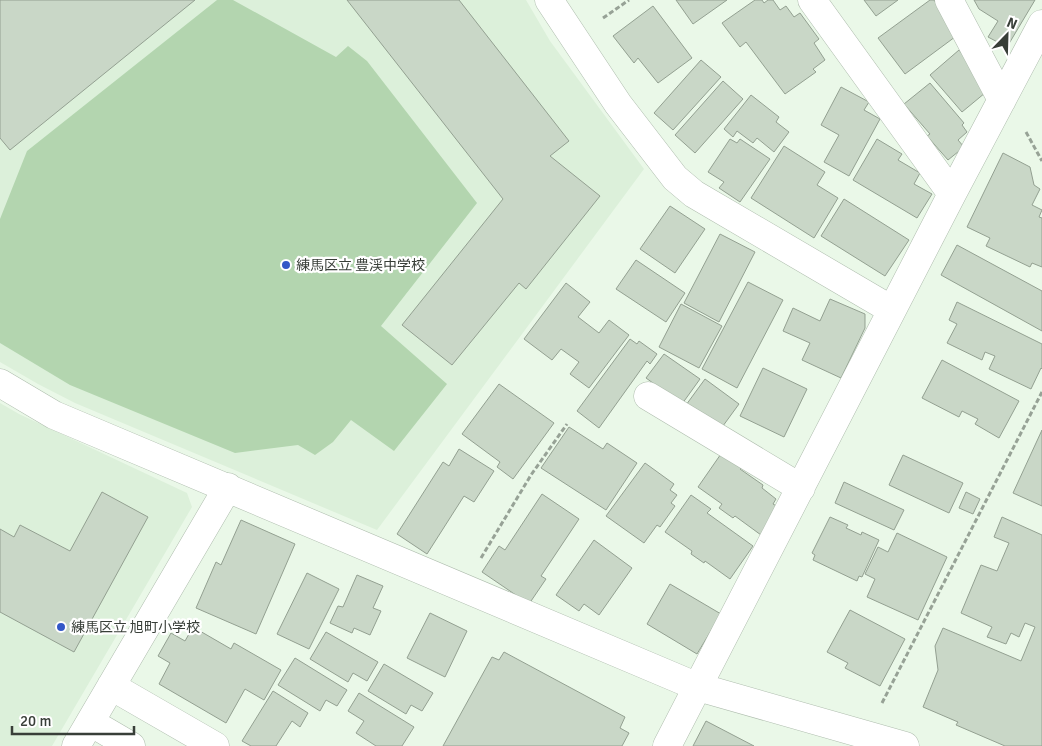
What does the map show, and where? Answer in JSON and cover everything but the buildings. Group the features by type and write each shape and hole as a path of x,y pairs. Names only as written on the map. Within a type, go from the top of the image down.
{"street":[{"path":"549,0 618,104 680,182 694,194 892,310"},
{"path":"812,0 952,194"},
{"path":"949,0 1002,100"},
{"path":"667,746 952,194 1042,24"},
{"path":"0,383 54,415 698,687 905,746"},
{"path":"648,396 801,488"},
{"path":"76,746 228,487"},
{"path":"111,686 215,746"},
{"path":"90,722 131,746"}],"path":[{"path":"866,736 877,711 1042,392"},
{"path":"466,588 468,580 531,475 567,424"}],"shaded area":[{"name":"練馬区立 豊渓中学校","path":"0,0 526,0 550,41 644,169 377,530 75,403 0,362"},
{"name":"練馬区立 旭町小学校","path":"0,403 19,414 187,493 192,507 52,746 0,746"}],"green space":[{"path":"217,0 233,0 336,57 348,46 367,61 477,203 381,326 447,384 394,451 351,420 333,442 315,455 298,445 235,453 70,385 0,343 0,219 27,151"}],"place":[{"name":"練馬区立 豊渓中学校","path":"286,265"},
{"name":"練馬区立 旭町小学校","path":"61,627"}]}
